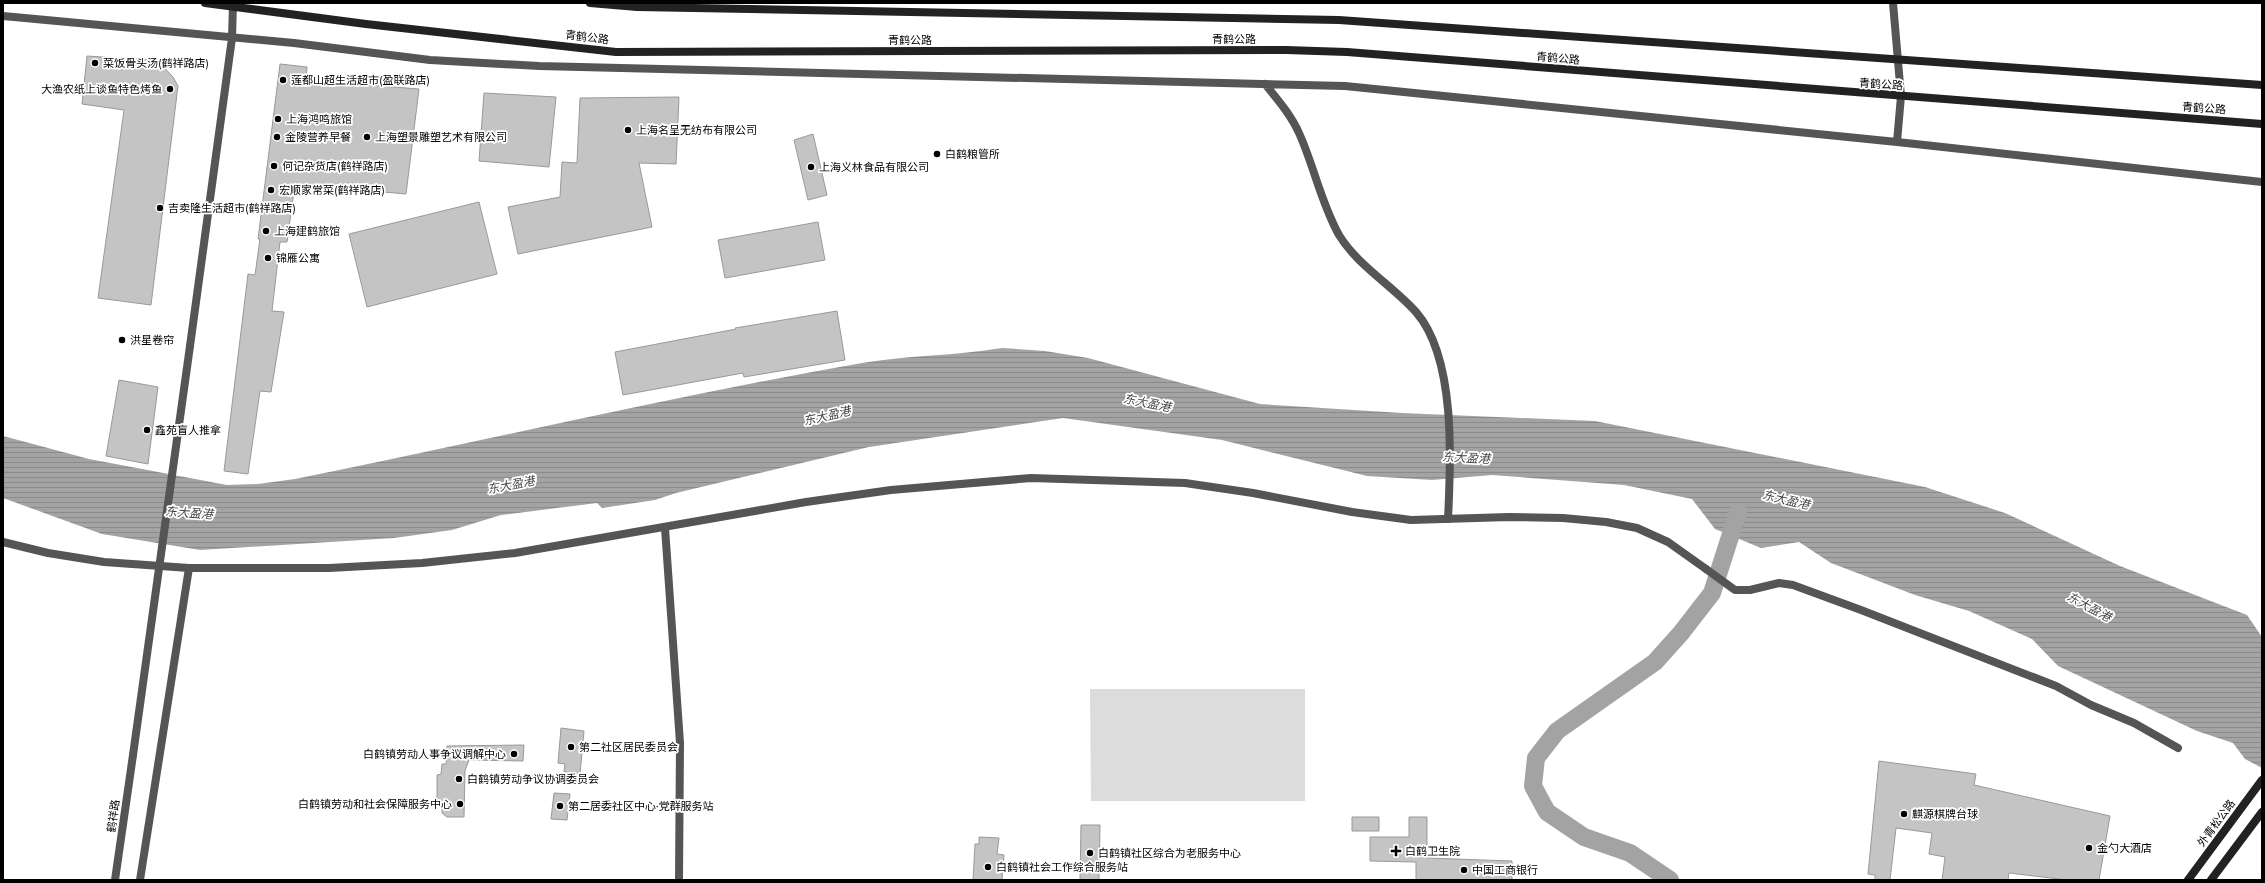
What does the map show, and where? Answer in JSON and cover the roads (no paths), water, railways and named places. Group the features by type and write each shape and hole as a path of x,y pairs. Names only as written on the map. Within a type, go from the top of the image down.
{"main road":[{"name":"青鹤公路","path":"206,3 233,4 366,24 616,52 1286,50 1347,52 2262,124"},
{"name":"青鹤公路","path":"590,3 645,7 1339,20 1896,58 2262,85"},
{"name":"外青松公路","path":"2188,880 2262,780"},
{"path":"2211,880 2262,812"}],"street":[{"path":"1893,3 1896,58 1901,96 1897,142"},
{"name":"鹤祥路","path":"115,880 232,38 233,4"},
{"path":"3,16 294,43 430,60 539,66 1345,86 1897,142 2262,182"},
{"path":"1265,84 1288,113 1299,133 1340,235 1380,281 1415,311 1429,329 1439,357 1447,401 1450,480 1448,520"},
{"path":"3,542 104,562 189,568 329,568 422,563 515,554 806,502 884,491 1031,478 1185,484 1253,493 1352,512 1411,520 1509,517 1563,518 1629,526 1668,542 1735,590 1750,590 1778,583 1793,585 2056,686 2092,705 2134,723 2178,748"},
{"path":"665,528 680,743 679,880"},
{"path":"140,880 189,568"}],"water":[{"name":"东大盈港","path":"1002,348 1045,351 1088,358 1260,404 1402,413 1595,421 1925,487 2005,513 2120,566 2247,615 2262,637 2262,768 2245,759 2233,743 2197,731 2058,666 2032,639 1969,611 1915,595 1831,563 1799,542 1761,548 1715,529 1692,499 1624,485 1492,475 1432,480 1367,476 1222,440 1063,418 869,447 676,493 655,500 602,508 597,503 501,515 452,530 394,538 200,550 102,534 3,498 3,436 89,459 227,485 258,484 295,479 649,404 862,363 879,360 967,353"}],"waterway":[{"path":"1670,880 1630,853 1584,837 1547,812 1533,786 1536,758 1557,731 1655,662 1681,633 1712,593 1738,512"}],"place":[{"name":"菜饭骨头汤(鹤祥路店)","path":"95,63"},
{"name":"莲都山超生活超市(盈联路店)","path":"283,80"},
{"name":"大渔农纸上谈鱼特色烤鱼","path":"170,89"},
{"name":"上海鸿鸣旅馆","path":"278,119"},
{"name":"上海名呈无纺布有限公司","path":"628,130"},
{"name":"金陵营养早餐","path":"277,137"},
{"name":"上海塑景雕塑艺术有限公司","path":"367,137"},
{"name":"白鹤粮管所","path":"937,154"},
{"name":"何记杂货店(鹤祥路店)","path":"274,166"},
{"name":"上海义林食品有限公司","path":"811,167"},
{"name":"宏顺家常菜(鹤祥路店)","path":"271,190"},
{"name":"吉卖隆生活超市(鹤祥路店)","path":"160,208"},
{"name":"上海建鹤旅馆","path":"266,231"},
{"name":"锦雁公寓","path":"268,258"},
{"name":"洪星卷帘","path":"122,340"},
{"name":"鑫苑盲人推拿","path":"147,430"},
{"name":"第二社区居民委员会","path":"571,747"},
{"name":"白鹤镇劳动人事争议调解中心","path":"514,754"},
{"name":"白鹤镇劳动争议协调委员会","path":"459,779"},
{"name":"白鹤镇劳动和社会保障服务中心","path":"460,804"},
{"name":"第二居委社区中心·党群服务站","path":"560,806"},
{"name":"麒源棋牌台球","path":"1904,814"},
{"name":"金勺大酒店","path":"2089,848"},
{"name":"白鹤卫生院","path":"1396,851"},
{"name":"白鹤镇社区综合为老服务中心","path":"1090,853"},
{"name":"白鹤镇社会工作综合服务站","path":"988,867"},
{"name":"中国工商银行","path":"1464,870"}]}
